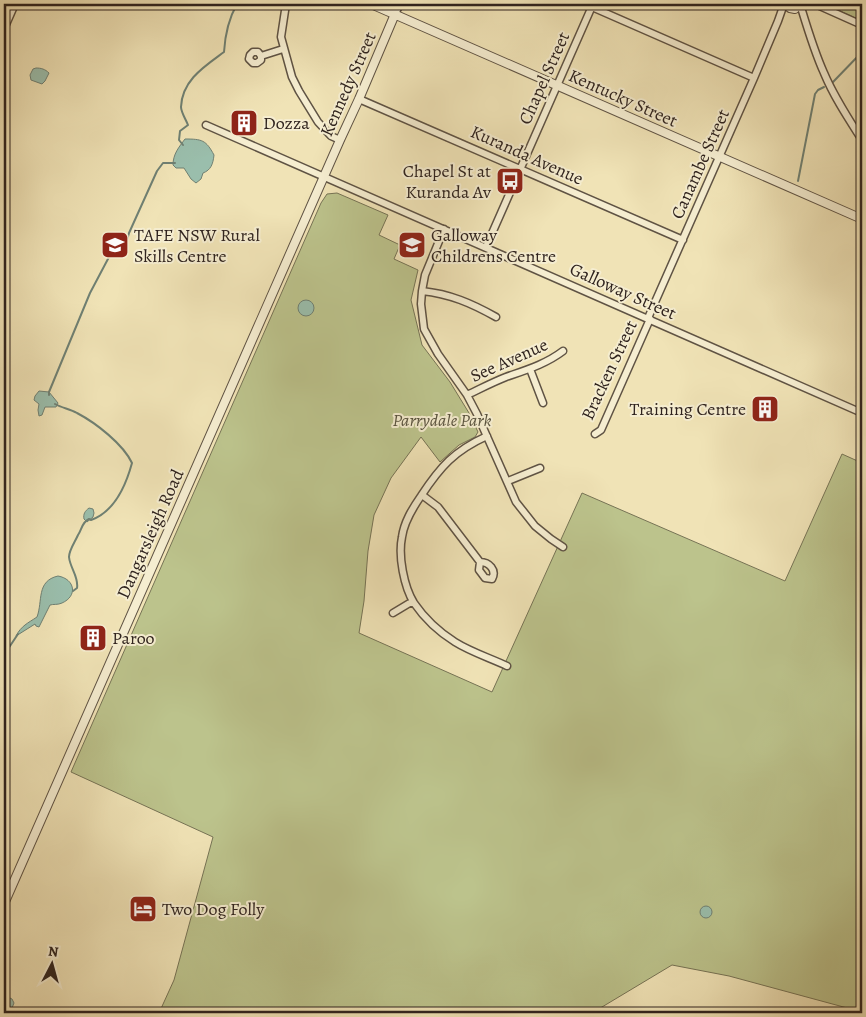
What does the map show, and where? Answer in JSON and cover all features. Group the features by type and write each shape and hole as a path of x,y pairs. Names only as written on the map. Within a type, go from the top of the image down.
{"street":[{"path":"4,29 15,4"},
{"path":"286,4 281,37 283,49 295,83 318,122 331,136 340,140"},
{"name":"Kentucky Street","path":"372,4 862,219"},
{"name":"Kennedy Street","path":"324,176 400,4"},
{"path":"585,4 592,5 754,78"},
{"path":"814,4 862,25"},
{"name":"Chapel Street","path":"486,247 592,5"},
{"path":"792,5 807,29 824,73 838,102 862,140"},
{"name":"Canambe Street","path":"649,318 778,21 792,5"},
{"path":"261,56 283,49"},
{"name":"Kuranda Avenue","path":"359,99 683,240"},
{"name":"Galloway Street","path":"206,125 862,413"},
{"name":"Dangarsleigh Road","path":"4,904 324,176"},
{"path":"444,229 425,275 421,304 424,330 438,354 467,395 516,502 535,526 563,547"},
{"path":"422,292 459,298 496,317"},
{"name":"Bracken Street","path":"595,434 600,430 649,318"},
{"name":"See Avenue","path":"467,395 553,359 563,351"},
{"path":"530,369 543,403"},
{"path":"487,436 460,450 445,462 434,476 408,517 400,549 402,570 413,601 420,611 437,629 450,639 465,648 507,666"},
{"path":"508,482 540,468"},
{"path":"422,494 438,507 480,562"},
{"path":"392,613 413,601"}],"green space":[{"path":"825,4 862,4 862,21"},
{"name":"Parrydale Park","path":"337,193 388,215 379,235 400,245 394,259 418,270 411,300 422,345 450,382 478,432 475,437 459,445 440,462 421,437 391,478 374,515 359,633 492,692 582,493 785,581 842,454 862,463 862,1012 729,976 672,965 592,1013 159,1013 174,980 213,837 71,772 321,203 327,194"}],"shaded area":[{"path":"33,69 43,69 49,73 42,84 31,80 30,75"},
{"path":"185,139 203,141 214,155 211,166 196,183 184,168 176,168 173,165 175,154"},
{"path":"306,300 312,302 314,308 312,314 306,316 300,314 298,308 300,302"},
{"path":"39,391 49,392 58,403 56,407 45,407 42,415 39,416 39,404 34,400"},
{"path":"89,508 93,509 94,513 93,517 87,522 84,516 85,511"},
{"path":"58,576 68,580 71,584 71,596 62,603 50,605 39,627 35,624 16,636 22,627 37,617 41,592 46,582"},
{"path":"704,906 708,906 712,912 708,918 704,918 700,914 700,910"},
{"path":"8,997 14,1003 10,1013 4,1013 4,999"}],"waterway":[{"path":"222,4 234,9"},
{"path":"183,145 179,140 180,131 188,125 181,107 185,89 196,75 224,52 228,27 237,4"},
{"path":"833,82 862,52"},
{"path":"798,181 815,94 824,87"},
{"path":"49,395 90,293 109,257 126,244 129,233 157,171 163,163 175,163"},
{"path":"55,404 77,413 100,428 116,441 132,463 118,497 106,511 85,522 71,549 69,557 77,584 77,588 73,591"},
{"path":"4,658 18,634"}],"place":[{"name":"Dozza","path":"244,123"},
{"name":"Chapel St at Kuranda Av","path":"510,181"},
{"name":"TAFE NSW Rural Skills Centre","path":"115,245"},
{"name":"Galloway Childrens Centre","path":"412,245"},
{"name":"Training Centre","path":"765,409"},
{"name":"Paroo","path":"93,638"},
{"name":"Two Dog Folly","path":"143,909"}]}
